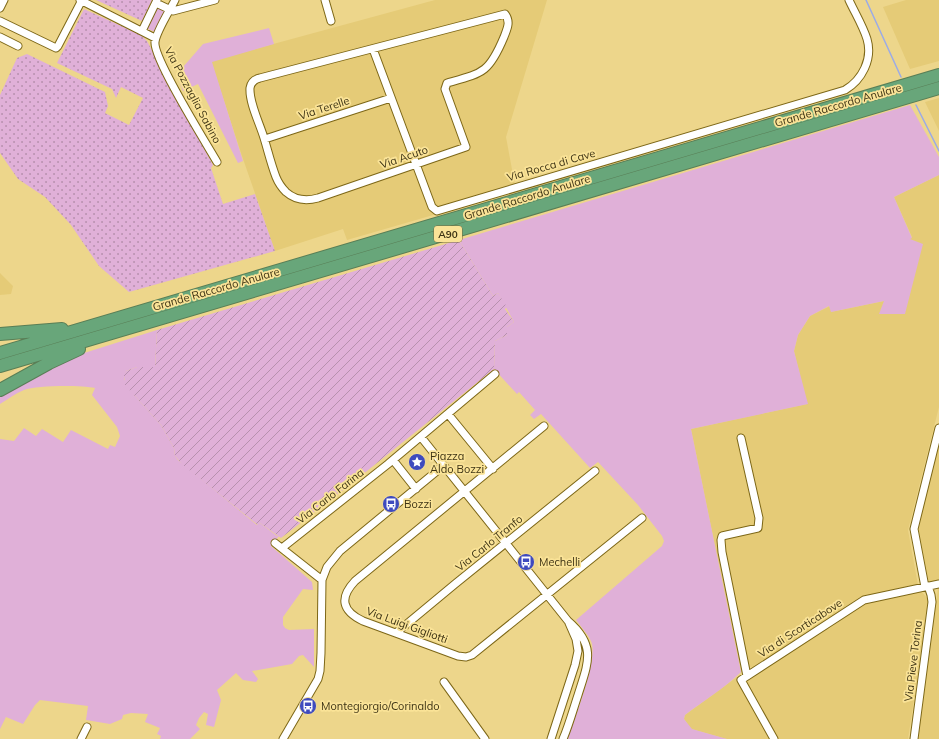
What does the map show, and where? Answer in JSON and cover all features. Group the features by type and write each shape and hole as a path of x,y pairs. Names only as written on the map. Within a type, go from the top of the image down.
{"highway":[{"name":"Grande Raccordo Anulare","path":"0,353 939,75"},
{"name":"Grande Raccordo Anulare","path":"0,366 939,88"},
{"path":"0,334 91,326"},
{"path":"0,390 49,363 78,350 98,338"}],"street":[{"path":"0,8 4,0"},
{"path":"0,21 56,48 81,0 155,38 175,0"},
{"path":"142,31 157,2 173,11 215,0"},
{"path":"325,0 331,21"},
{"name":"Via Rocca di Cave","path":"373,49 432,207 434,210 439,210 841,92 851,86 861,76 866,65 868,51 866,37 849,0"},
{"name":"Via Acuto","path":"505,14 508,17 509,25 496,55 490,64 478,73 447,83 445,86 466,147 318,198 302,199 289,194 280,184 274,171 265,139 251,94 251,85 254,80 505,14"},
{"path":"0,37 18,46"},
{"name":"Via Pozzaglia Sabino","path":"155,38 155,47 164,70 217,162"},
{"name":"Via Terelle","path":"265,139 391,98"},
{"path":"416,489 392,460 495,374"},
{"path":"448,414 492,469"},
{"name":"Via Luigi Gigliotti","path":"544,426 363,574 346,593 345,605 351,615 362,621 458,656 466,657 472,655 481,648 642,518"},
{"name":"Via Pieve Torina","path":"914,739 932,602 931,595 926,586 914,529 939,428"},
{"path":"421,437 568,621 580,631 583,637 588,651 588,661 564,739"},
{"path":"741,438 759,518 758,528 722,536 722,552 747,676 741,680 774,739"},
{"name":"Via Carlo Farina","path":"282,548 392,460"},
{"path":"283,739 311,691 319,674 321,653 322,580 330,563 340,551 443,466"},
{"name":"Via Carlo Tranfo","path":"396,633 595,471"},
{"path":"275,543 322,580"},
{"name":"Via di Scorticabove","path":"747,676 864,600 939,584"},
{"path":"551,739 577,655 578,647 576,639 568,621"},
{"path":"444,682 485,739"},
{"path":"81,739 87,728"}],"shaded area":[{"path":"96,0 152,0 142,21"},
{"path":"435,0 547,0 506,137 516,191 347,240 343,229 275,251 211,61"},
{"path":"906,0 939,0 939,61 910,69 883,7"},
{"path":"157,7 166,11 155,32 146,28"},
{"path":"84,9 141,35 147,41 213,165 211,168 223,204 255,194 275,251 129,292 99,266 71,225 45,197 18,179 0,153 0,95 17,58 27,54 105,92 108,106 105,113 129,125 143,98 121,87 116,98 112,89 57,63"},
{"path":"269,28 274,44 212,62 243,161 238,163 198,84 183,91 177,74 203,44"},
{"path":"939,98 939,131 925,102"},
{"path":"910,105 939,157 939,175 894,197 912,238 910,239 923,244 905,314 879,314 884,301 831,312 829,306 810,316 798,335 794,351 808,404 691,429 741,672 721,689 685,715 684,719 692,729 727,739 568,739 589,674 593,649 591,641 576,620 662,546 664,541 662,536 638,505 598,462 590,468 541,414 534,419 530,415 535,410 519,392 517,394 494,369 495,341 507,335 507,327 514,322 498,293 493,296 459,240"},
{"path":"939,175 939,407 908,530 918,585 860,597 753,668 750,667 741,672 691,429 807,404 794,351 798,335 810,316 830,306 831,312 884,301 879,314 909,239 912,237 894,197"},
{"path":"459,240 493,296 498,293 507,307 505,309 514,322 507,327 507,335 495,341 494,369 281,538 260,523 258,525 183,465 175,456 174,448 161,425 125,385 124,375 126,371 137,367 155,367 157,330"},
{"path":"0,273 13,286 11,294 0,295"},
{"path":"157,330 155,367 137,367 126,371 124,379 135,396 161,425 174,448 175,456 178,460 257,525 260,523 279,536 271,546 312,582 313,590 303,589 283,617 283,625 289,630 314,629 314,667 303,655 299,656 292,664 252,671 258,679 256,682 243,680 236,673 217,690 221,700 214,727 206,725 208,714 204,712 196,725 200,729 190,739 160,739 161,736 157,734 160,728 145,722 148,714 131,713 123,715 122,719 110,724 86,720 88,706 40,700 23,724 6,717 0,729 0,439 14,441 24,428 36,436 42,429 63,442 71,430 108,449 110,445 115,447 120,436 117,427 92,395 95,388 59,386 30,388 18,393 0,404 0,392 62,360"},
{"path":"939,443 939,582 929,584 918,530"},
{"path":"939,587 939,739 918,739 938,588"},
{"path":"921,591 929,600 908,739 778,739 746,681 825,628 829,629 863,603"},
{"path":"737,677 771,739 727,739 691,729 684,719 685,715"}],"waterway":[{"path":"866,0 901,77"},
{"path":"916,105 939,151"}],"place":[{"name":"Piazza Aldo Bozzi","path":"417,462"},
{"name":"Bozzi","path":"391,504"},
{"name":"Mechelli","path":"526,562"},
{"name":"Montegiorgio/Corinaldo","path":"308,706"}]}
